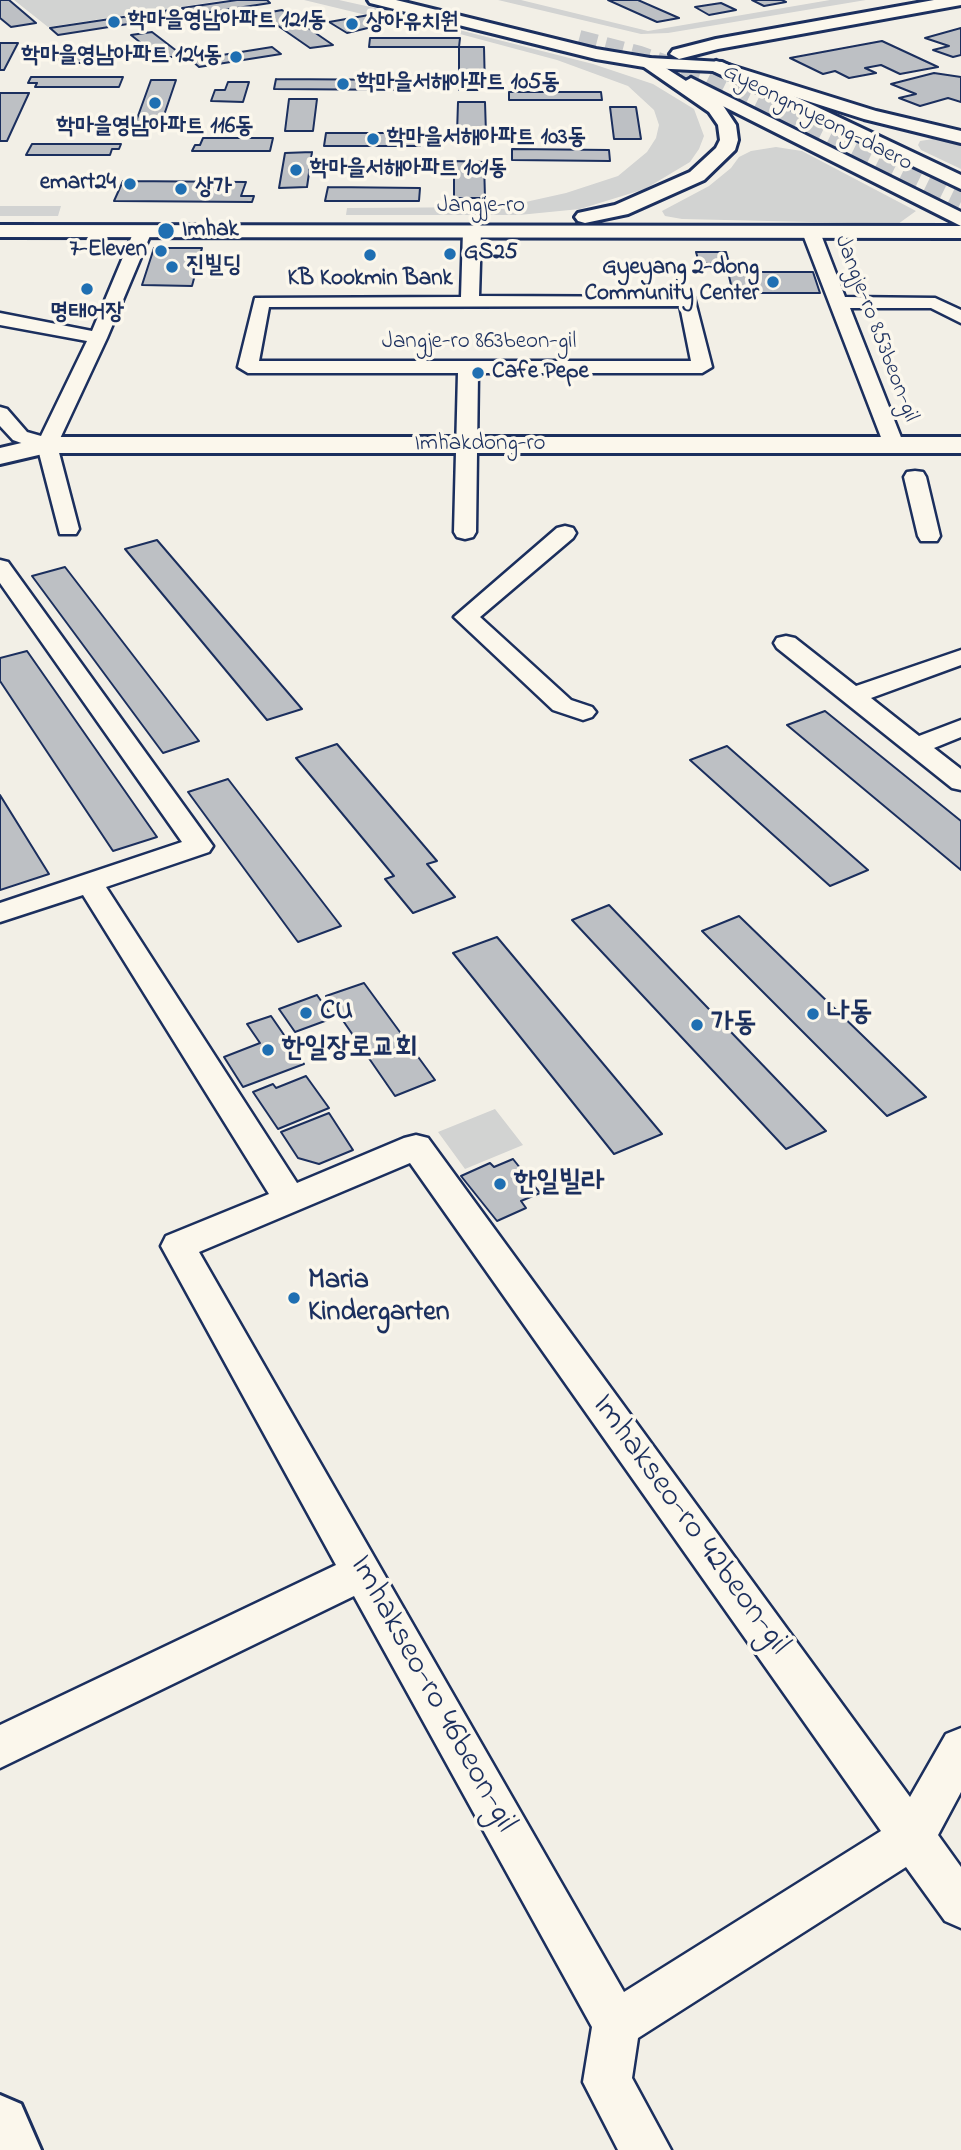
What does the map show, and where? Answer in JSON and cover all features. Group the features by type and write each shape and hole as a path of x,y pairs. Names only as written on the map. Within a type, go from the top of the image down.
{"street":[{"name":"Gyeongmyeong-daero","path":"376,0 596,54 650,63 716,66 961,183"},
{"path":"424,0 579,39"},
{"path":"650,63 716,44 961,0"},
{"path":"557,44 588,45 598,41 599,36"},
{"name":"Gyeongmyeong-daero","path":"634,41 650,63 961,220"},
{"path":"506,231 621,210 697,176 725,150 729,140 727,125 716,108 650,63"},
{"path":"716,66 870,115 961,137"},
{"name":"Jangje-ro","path":"0,231 961,232"},
{"path":"68,529 47,444 98,338 143,231"},
{"name":"Jangje-ro 863beon-gil","path":"470,302 472,232"},
{"name":"Jangje-ro 853beon-gil","path":"811,232 894,445"},
{"name":"Jangje-ro 863beon-gil","path":"688,301 702,367 248,367 261,302 470,302 688,301"},
{"path":"839,302 935,303 961,317"},
{"path":"4,320 98,338"},
{"path":"465,532 468,368"},
{"path":"0,413 20,436 47,444"},
{"name":"Imhakdong-ro","path":"0,456 47,444 961,445"},
{"path":"915,477 929,536"},
{"path":"565,533 466,617 562,705 583,712"},
{"path":"0,567 199,845 0,913"},
{"path":"786,643 961,782"},
{"path":"852,696 961,657"},
{"path":"915,746 961,728"},
{"path":"89,882 290,1200"},
{"name":"Imhakseo-ro 42beon-gil","path":"290,1200 416,1147 961,1905"},
{"name":"Imhakseo-ro 46beon-gil","path":"290,1200 178,1246 616,2024"},
{"path":"0,1747 362,1572"},
{"path":"646,2150 607,2082 616,2024 912,1837 961,1749"},
{"path":"0,2125 10,2150"}],"shaded area":[{"path":"14,0 226,0 48,27"},
{"path":"304,0 339,0 402,14 402,17 391,21"},
{"path":"498,0 521,0 648,31 830,0 866,0 668,33 641,34"},
{"path":"420,20 593,64 653,84 694,109 704,136 699,149 690,162 645,189 580,209 519,215 346,215 347,208 503,207 566,193 618,176 647,152 656,138 659,125 654,110 628,86 557,60 460,34 408,25"},
{"path":"940,138 961,143 961,169 921,150 918,145 920,141"},
{"path":"776,147 802,151 916,211 898,224 682,219 665,216 662,211 709,186 731,168 739,157 751,151"},
{"path":"0,206 61,206 58,216 0,216"},
{"path":"495,1109 523,1145 465,1169 438,1132"}],"building":[{"path":"0,0 9,0 36,23 11,27 0,18"},
{"path":"237,0 267,0 270,3 191,15 182,8"},
{"path":"608,0 638,0 679,18 657,22"},
{"path":"752,0 782,0 786,2 764,6"},
{"path":"721,3 736,10 709,15 695,7"},
{"name":"학마을영남아파트 121동","path":"170,10 179,16 58,35 50,28"},
{"path":"282,10 333,45 310,48 261,14"},
{"name":"상아유치원","path":"369,15 379,21 370,23 376,26 347,33 329,22"},
{"path":"961,28 961,55 953,57 933,50 949,46 925,38"},
{"path":"152,32 182,55 161,59 131,35"},
{"path":"370,38 460,38 459,47 369,47"},
{"path":"882,41 938,67 900,74 881,65 865,68 876,73 849,78 835,71 823,74 790,58"},
{"path":"0,43 18,43 4,70 0,70"},
{"name":"학마을영남아파트 124동","path":"272,47 281,54 199,67 191,60"},
{"path":"459,47 484,47 485,90 459,90"},
{"path":"47,53 105,53 100,63 66,63 68,60 44,59"},
{"path":"934,73 961,77 961,102 948,98 920,106 899,98 916,94 891,84"},
{"path":"31,77 123,77 119,87 35,87 37,83 28,83"},
{"name":"학마을서해아파트 105동","path":"276,79 412,80 410,90 274,89"},
{"name":"학마을영남아파트 116동","path":"151,80 176,80 160,127 134,127"},
{"path":"228,82 249,82 243,102 211,101 215,90 225,90"},
{"path":"509,92 601,92 602,100 509,100"},
{"path":"0,93 29,93 7,141 0,141"},
{"path":"289,99 317,99 313,131 285,131"},
{"path":"458,102 485,102 486,134 457,134"},
{"path":"610,107 636,107 641,139 614,139"},
{"name":"학마을서해아파트 103동","path":"326,133 420,133 420,146 324,146"},
{"path":"203,138 273,138 270,151 192,151 195,145 200,145"},
{"path":"32,144 121,144 119,149 112,149 110,155 26,155"},
{"path":"512,149 609,150 610,161 512,160"},
{"name":"학마을서해아파트 101동","path":"312,152 307,187 279,188 285,153"},
{"path":"454,161 484,162 485,198 454,198"},
{"name":"상가","path":"123,181 246,182 241,196 254,196 252,202 114,201"},
{"path":"328,187 420,188 419,201 325,201"},
{"name":"진빌딩","path":"154,248 202,248 192,286 142,285"},
{"path":"696,252 726,252 729,263 699,263"},
{"name":"Gyeyang 2-dong Community Center","path":"728,272 813,272 820,293 733,293"},
{"path":"157,540 302,709 267,720 125,549"},
{"path":"65,567 199,741 163,753 32,576"},
{"path":"27,651 157,837 113,851 0,681 0,658"},
{"path":"825,711 961,821 961,870 787,725"},
{"path":"337,744 437,861 427,864 455,897 413,913 385,879 394,876 296,758"},
{"path":"727,746 868,870 830,886 690,760"},
{"path":"228,779 341,926 298,942 188,792"},
{"path":"0,795 49,874 0,890"},
{"name":"가동","path":"609,905 826,1131 786,1149 572,920"},
{"name":"나동","path":"739,916 926,1097 887,1116 702,931"},
{"path":"497,937 662,1134 614,1154 453,953"},
{"path":"364,983 435,1080 395,1096 326,996"},
{"name":"CU","path":"317,995 333,1018 295,1032 279,1009"},
{"name":"한일장로교회","path":"271,1016 304,1064 243,1087 224,1057 260,1043 247,1024"},
{"path":"306,1076 329,1108 278,1129 253,1092 273,1084 276,1088"},
{"path":"329,1113 353,1150 319,1164 298,1158 281,1132"},
{"name":"한일빌라","path":"513,1159 540,1193 521,1201 526,1208 497,1221 461,1176 490,1163 494,1167"}],"tunnel":[{"path":"579,39 640,55 704,77 961,202"}],"place":[{"name":"학마을영남아파트 121동","path":"114,22"},
{"name":"상아유치원","path":"352,24"},
{"name":"학마을영남아파트 124동","path":"236,57"},
{"name":"학마을서해아파트 105동","path":"343,84"},
{"name":"학마을영남아파트 116동","path":"155,103"},
{"name":"학마을서해아파트 103동","path":"373,139"},
{"name":"학마을서해아파트 101동","path":"296,170"},
{"name":"emart24","path":"130,184"},
{"name":"상가","path":"181,189"},
{"name":"Imhak","path":"166,231"},
{"name":"7-Eleven","path":"161,251"},
{"name":"GS25","path":"450,254"},
{"name":"KB Kookmin Bank","path":"370,255"},
{"name":"진빌딩","path":"172,267"},
{"name":"Gyeyang 2-dong Community Center","path":"773,282"},
{"name":"명태어장","path":"87,289"},
{"name":"Cafe Pepe","path":"478,373"},
{"name":"CU","path":"306,1013"},
{"name":"나동","path":"813,1014"},
{"name":"가동","path":"697,1025"},
{"name":"한일장로교회","path":"268,1050"},
{"name":"한일빌라","path":"500,1184"},
{"name":"Maria Kindergarten","path":"294,1298"}]}
